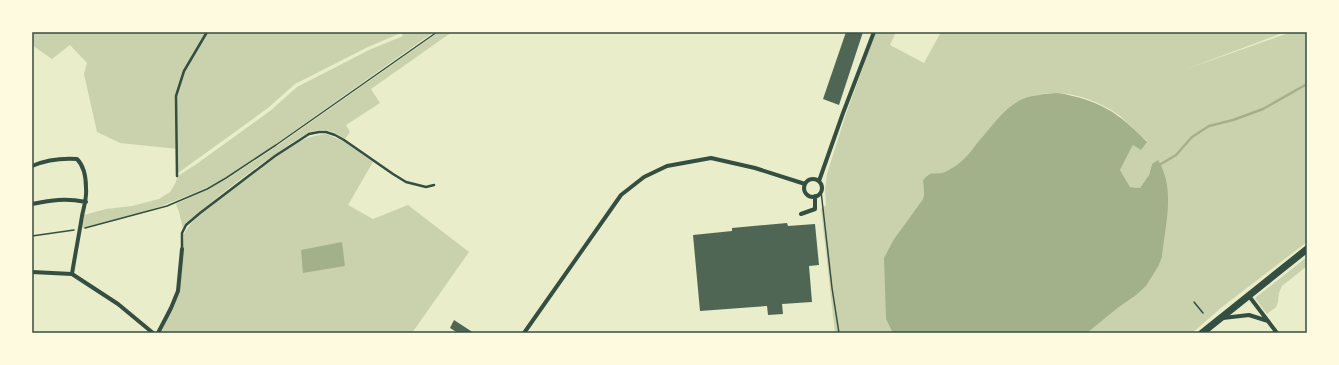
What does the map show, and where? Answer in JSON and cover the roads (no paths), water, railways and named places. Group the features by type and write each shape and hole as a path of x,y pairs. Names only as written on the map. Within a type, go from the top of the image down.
{"main road":[{"path":"1204,332 1307,249"}],"street":[{"path":"819,181 845,107 874,32"},
{"path":"524,333 621,195 644,177 667,166 711,158 755,168 805,184"},
{"path":"32,166 57,159 77,160 83,171 86,188 86,202 72,274"},
{"path":"811,179 819,181 822,186 821,191 815,196 807,194 804,189 805,184 811,179"},
{"path":"801,214 815,209 815,196"},
{"path":"32,204 62,199 72,199 86,202"},
{"path":"158,333 178,291 182,250"},
{"path":"32,272 72,274 118,304 153,333"},
{"path":"1249,296 1277,333"},
{"path":"1220,319 1249,315 1268,321"}],"lane":[{"path":"177,176 176,96 184,71 207,32"},
{"path":"182,250 182,233 186,226 200,213 275,156 309,134 319,132 335,134 406,182 426,187 434,185"}],"waterway":[{"path":"1161,164 1176,155 1192,137 1209,126 1233,120 1263,109 1307,84"}]}
